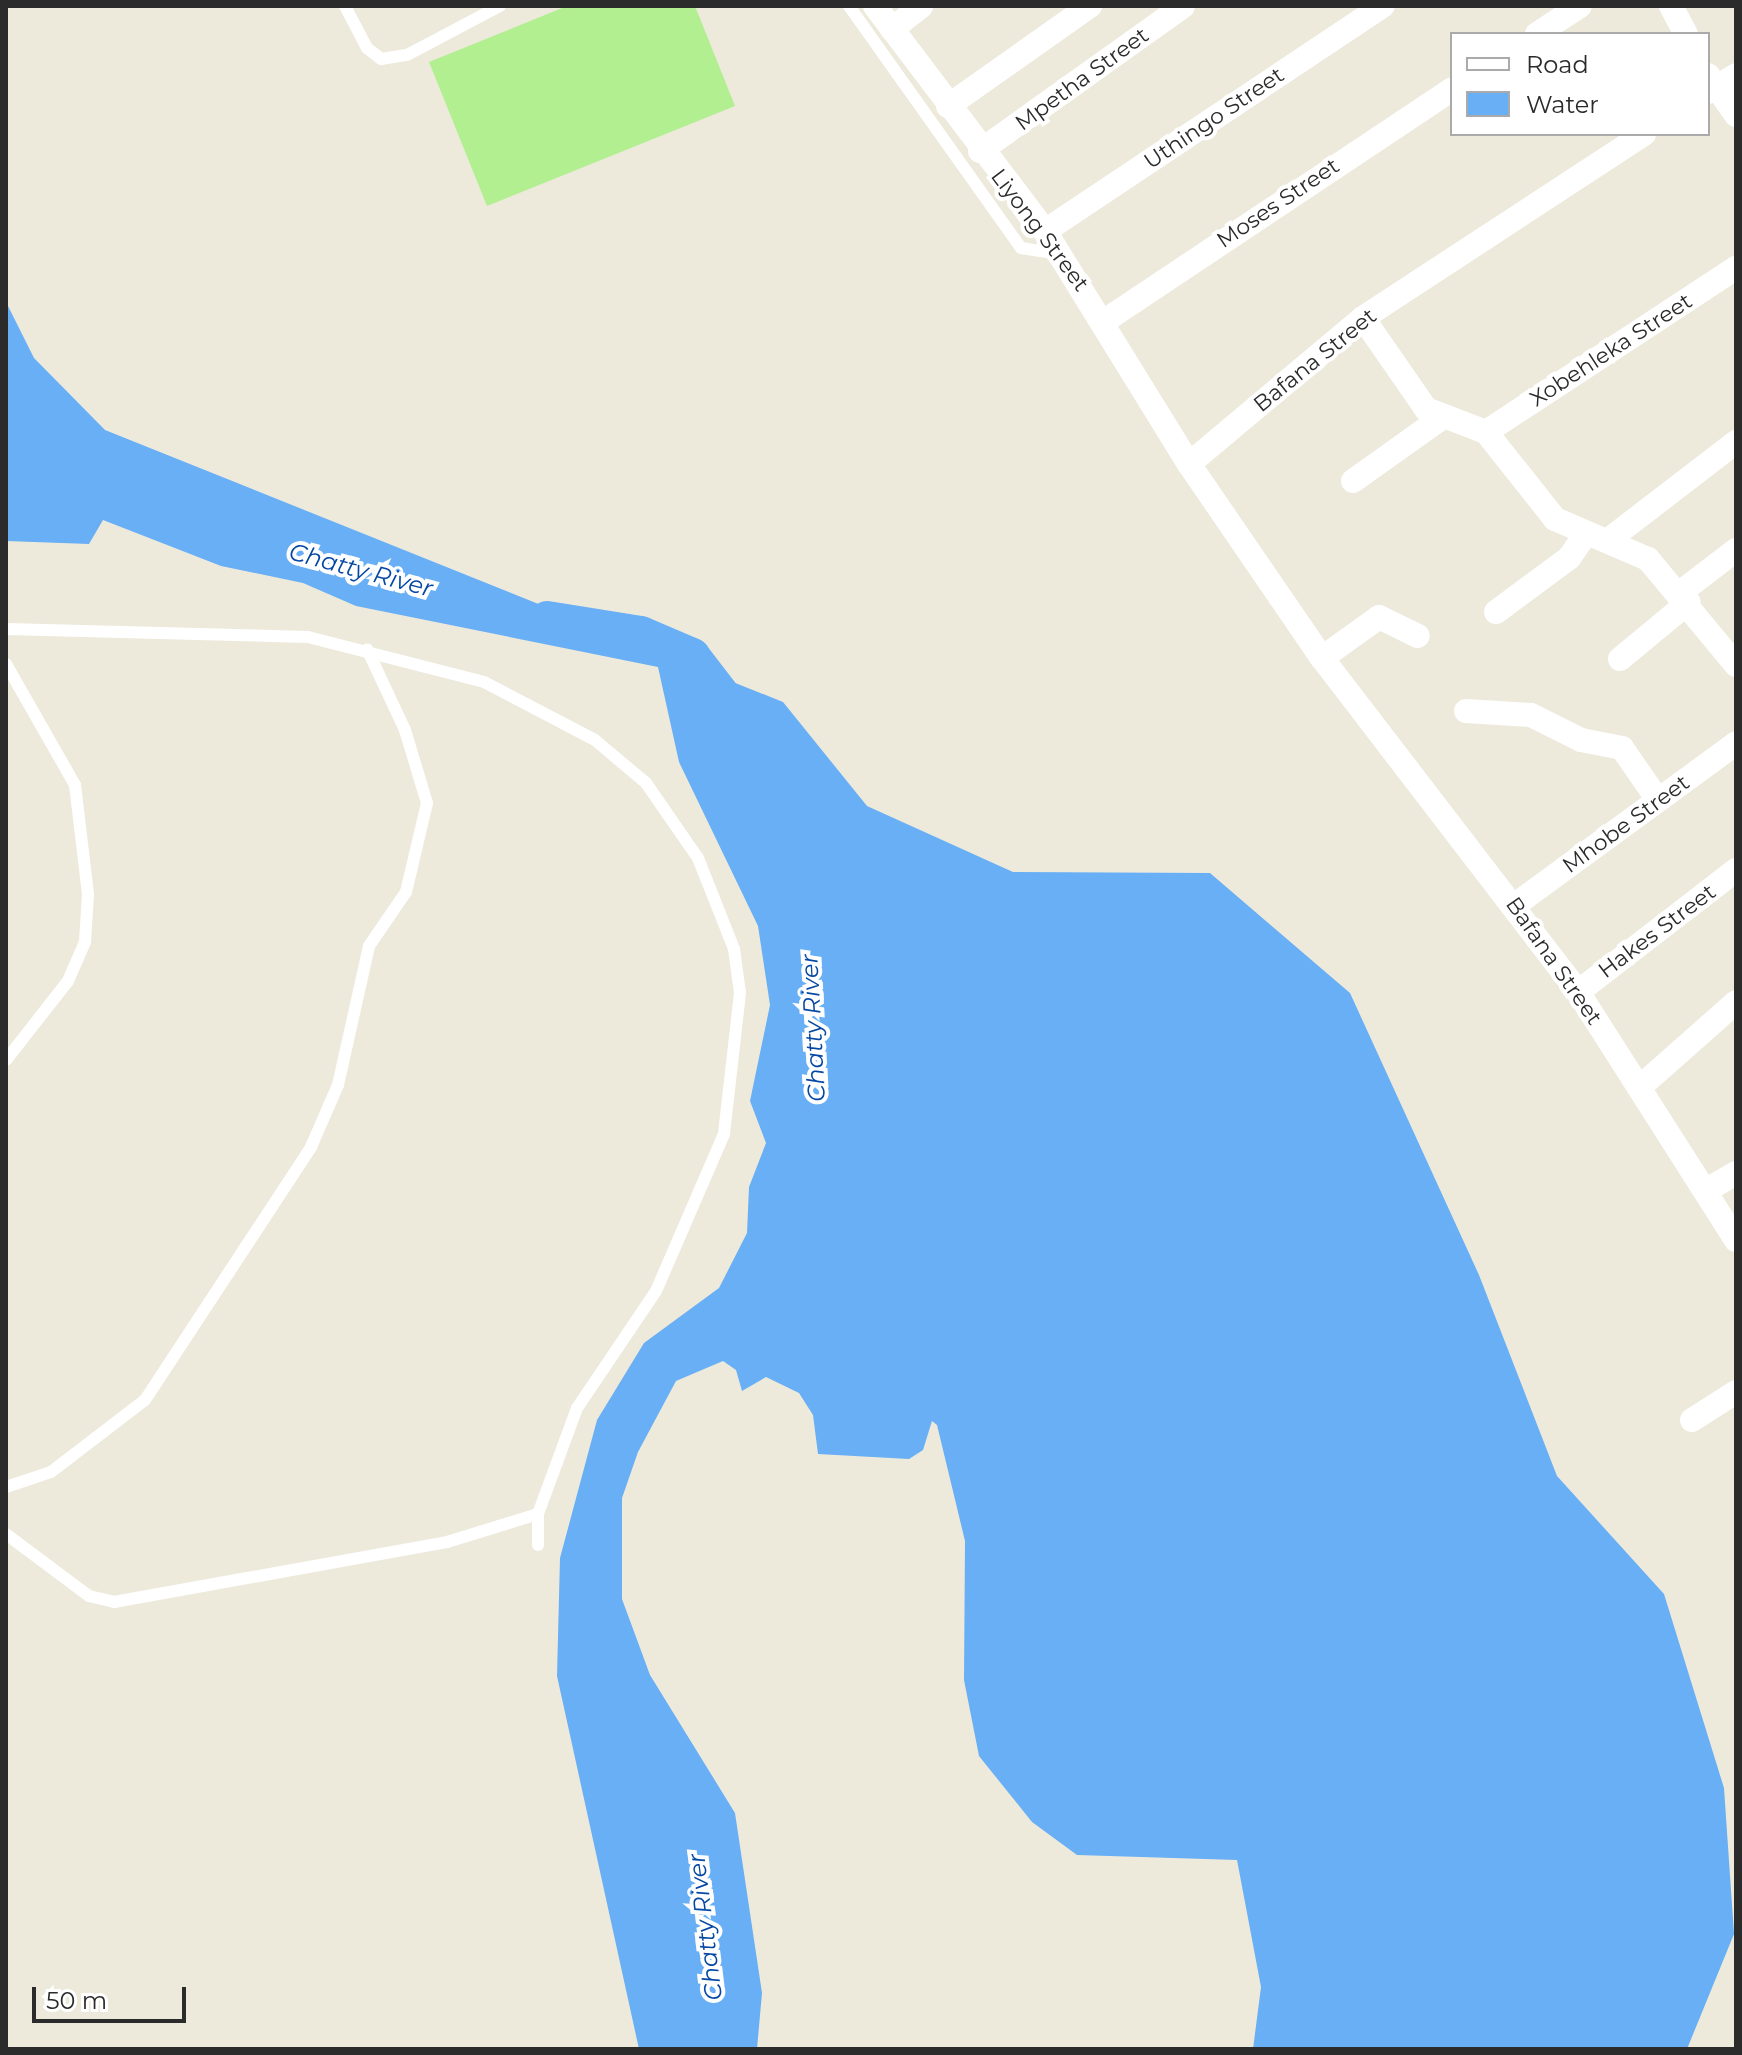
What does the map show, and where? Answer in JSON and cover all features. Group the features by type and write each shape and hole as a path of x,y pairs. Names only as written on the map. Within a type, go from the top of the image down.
{"street":[{"name":"Liyong Street","path":"875,6 980,151 1061,253 1106,320 1189,464"},
{"path":"892,29 921,6"},
{"path":"948,106 1090,6"},
{"name":"Mpetha Street","path":"980,151 1183,6"},
{"name":"Uthingo Street","path":"1045,231 1383,6"},
{"path":"1540,32 1580,6"},
{"path":"1674,7 1685,32"},
{"path":"1717,83 1736,115"},
{"name":"Moses Street","path":"1106,320 1450,90"},
{"name":"Bafana Street","path":"1641,136 1363,318 1189,464 1322,658 1515,905 1578,992 1736,1240"},
{"name":"Xobehleka Street","path":"1486,432 1736,268"},
{"path":"1363,318 1412,396 1440,419 1486,432 1539,504 1586,534 1611,538 1685,597 1736,665"},
{"path":"1353,481 1440,419"},
{"path":"1611,538 1736,442"},
{"path":"1496,612 1569,558 1586,534"},
{"path":"1620,659 1736,550"},
{"path":"1322,658 1379,617 1418,636"},
{"path":"1466,711 1531,715 1581,740 1622,748 1658,800"},
{"name":"Mhobe Street","path":"1515,905 1736,743"},
{"name":"Hakes Street","path":"1578,992 1736,870"},
{"path":"1640,1087 1736,1002"},
{"path":"1705,1191 1736,1173"},
{"path":"1692,1420 1736,1392"}],"lane":[{"path":"345,6 367,48 381,59 407,55 500,6"},
{"path":"849,6 1021,248 1061,253"},
{"path":"6,629 308,637 367,649 484,682 595,740 646,783 698,858 734,949 739,1006 720,1146 656,1291 577,1408 538,1514 538,1545"},
{"path":"6,1487 51,1472 145,1400 311,1147 338,1085 369,946 406,892 427,803 405,730 367,649"},
{"path":"6,664 75,785 88,894 85,942 68,981 6,1060"},
{"path":"6,1534 89,1596 114,1602 447,1542 538,1514"}],"green space":[{"path":"567,6 695,6 735,106 487,206 429,62"}],"water":[{"path":"6,302 34,358 105,430 783,702 867,806 1013,872 1210,873 1350,993 1479,1275 1557,1476 1664,1594 1724,1788 1734,1934 1687,2049 1253,2049 1261,1987 1237,1860 1077,1855 1032,1822 979,1756 964,1680 965,1541 937,1425 932,1421 923,1450 909,1459 818,1454 813,1415 799,1393 766,1377 742,1391 736,1370 723,1361 676,1381 638,1452 622,1498 622,1599 650,1675 735,1813 762,1993 757,2049 639,2049 557,1676 560,1558 597,1420 644,1343 719,1288 747,1233 749,1187 766,1143 750,1101 770,1005 758,926 679,762 658,667 356,606 303,583 221,566 103,520 89,544 6,541"}],"waterway":[{"name":"Chatty River","path":"547,619 641,634 692,656 732,708"}]}
